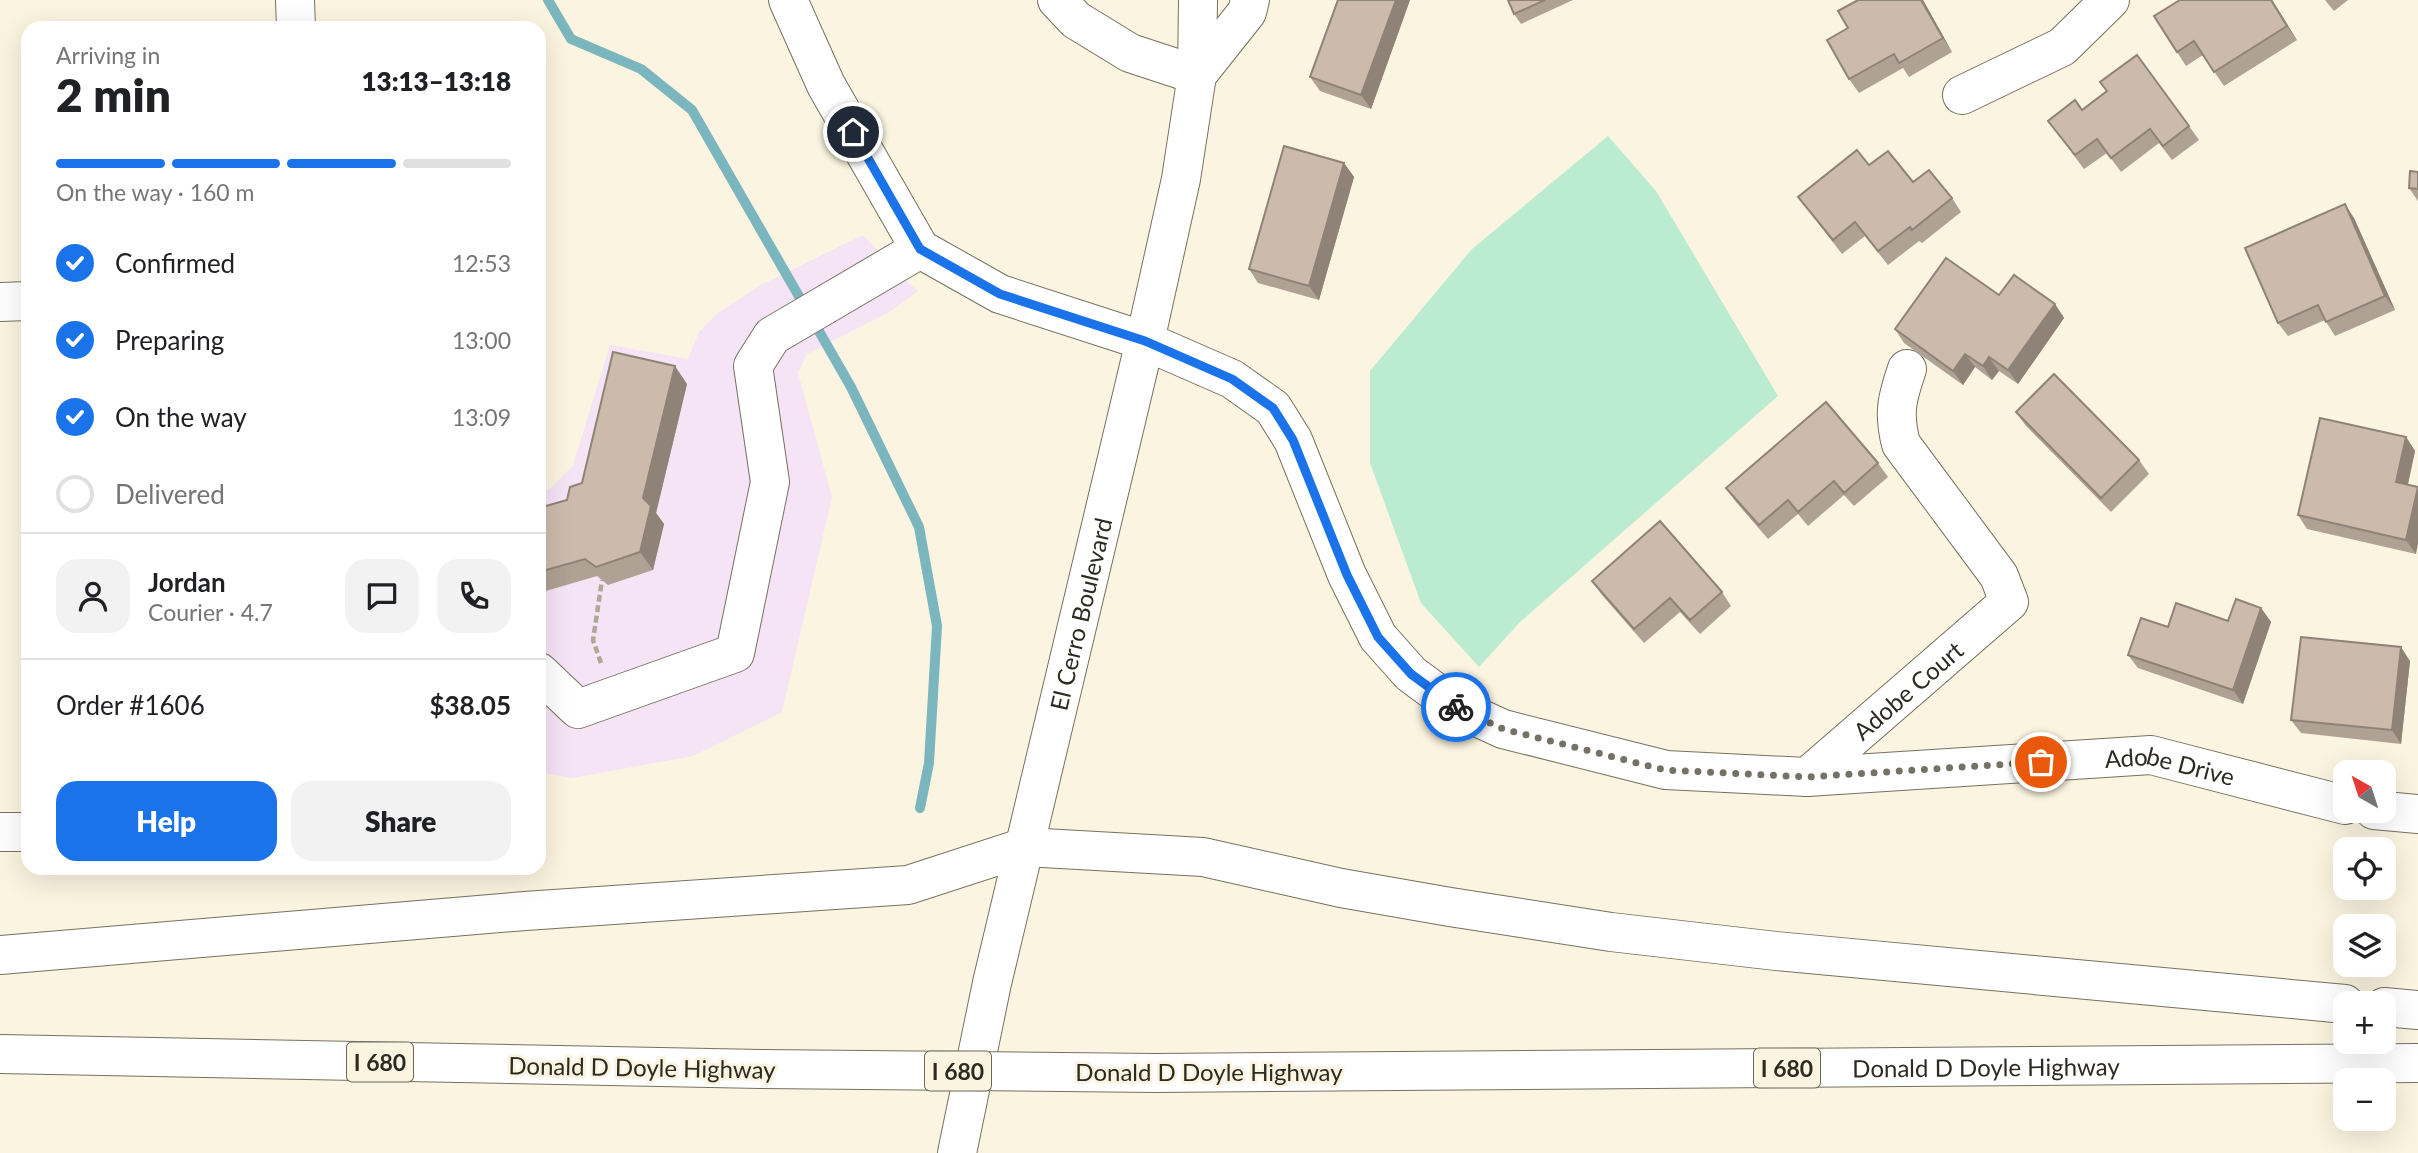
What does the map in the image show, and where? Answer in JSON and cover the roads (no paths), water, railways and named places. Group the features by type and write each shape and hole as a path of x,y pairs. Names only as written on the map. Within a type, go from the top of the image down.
{"main road":[{"path":"295,0 296,21"},
{"path":"546,679 578,709 735,653 770,482 753,366 772,336 920,249 826,85 788,0"},
{"path":"1057,0 1076,20 1130,53 1197,75"},
{"name":"El Cerro Boulevard","path":"957,1153 992,983 1181,179 1197,75 1198,0"},
{"name":"El Cerro Boulevard","path":"1197,75 1247,12 1250,0"},
{"path":"1962,95 2062,47 2110,0"},
{"name":"Adobe Drive","path":"920,249 1000,294 1145,341 1232,379 1273,408 1293,440 1347,575 1378,637 1411,674 1457,708 1503,729 1665,770 1807,777 2151,755 2333,802"},
{"path":"0,302 21,301"},
{"name":"Adobe Court","path":"1807,777 2009,602 1999,576 1901,444 1895,424 1896,402 1907,369"},
{"path":"2396,812 2418,814"},
{"path":"0,832 21,832"},
{"path":"0,955 511,912 908,885 1024,847 1203,857 1355,890 1611,932 1776,951 2333,1002"},
{"path":"2396,1008 2418,1010"},
{"name":"Donald D Doyle Highway","path":"0,1054 761,1069 1155,1073 2418,1063"}],"waterway":[{"path":"548,0 571,39 641,69 692,110 851,387 919,527 937,626 929,763 920,808"}]}
